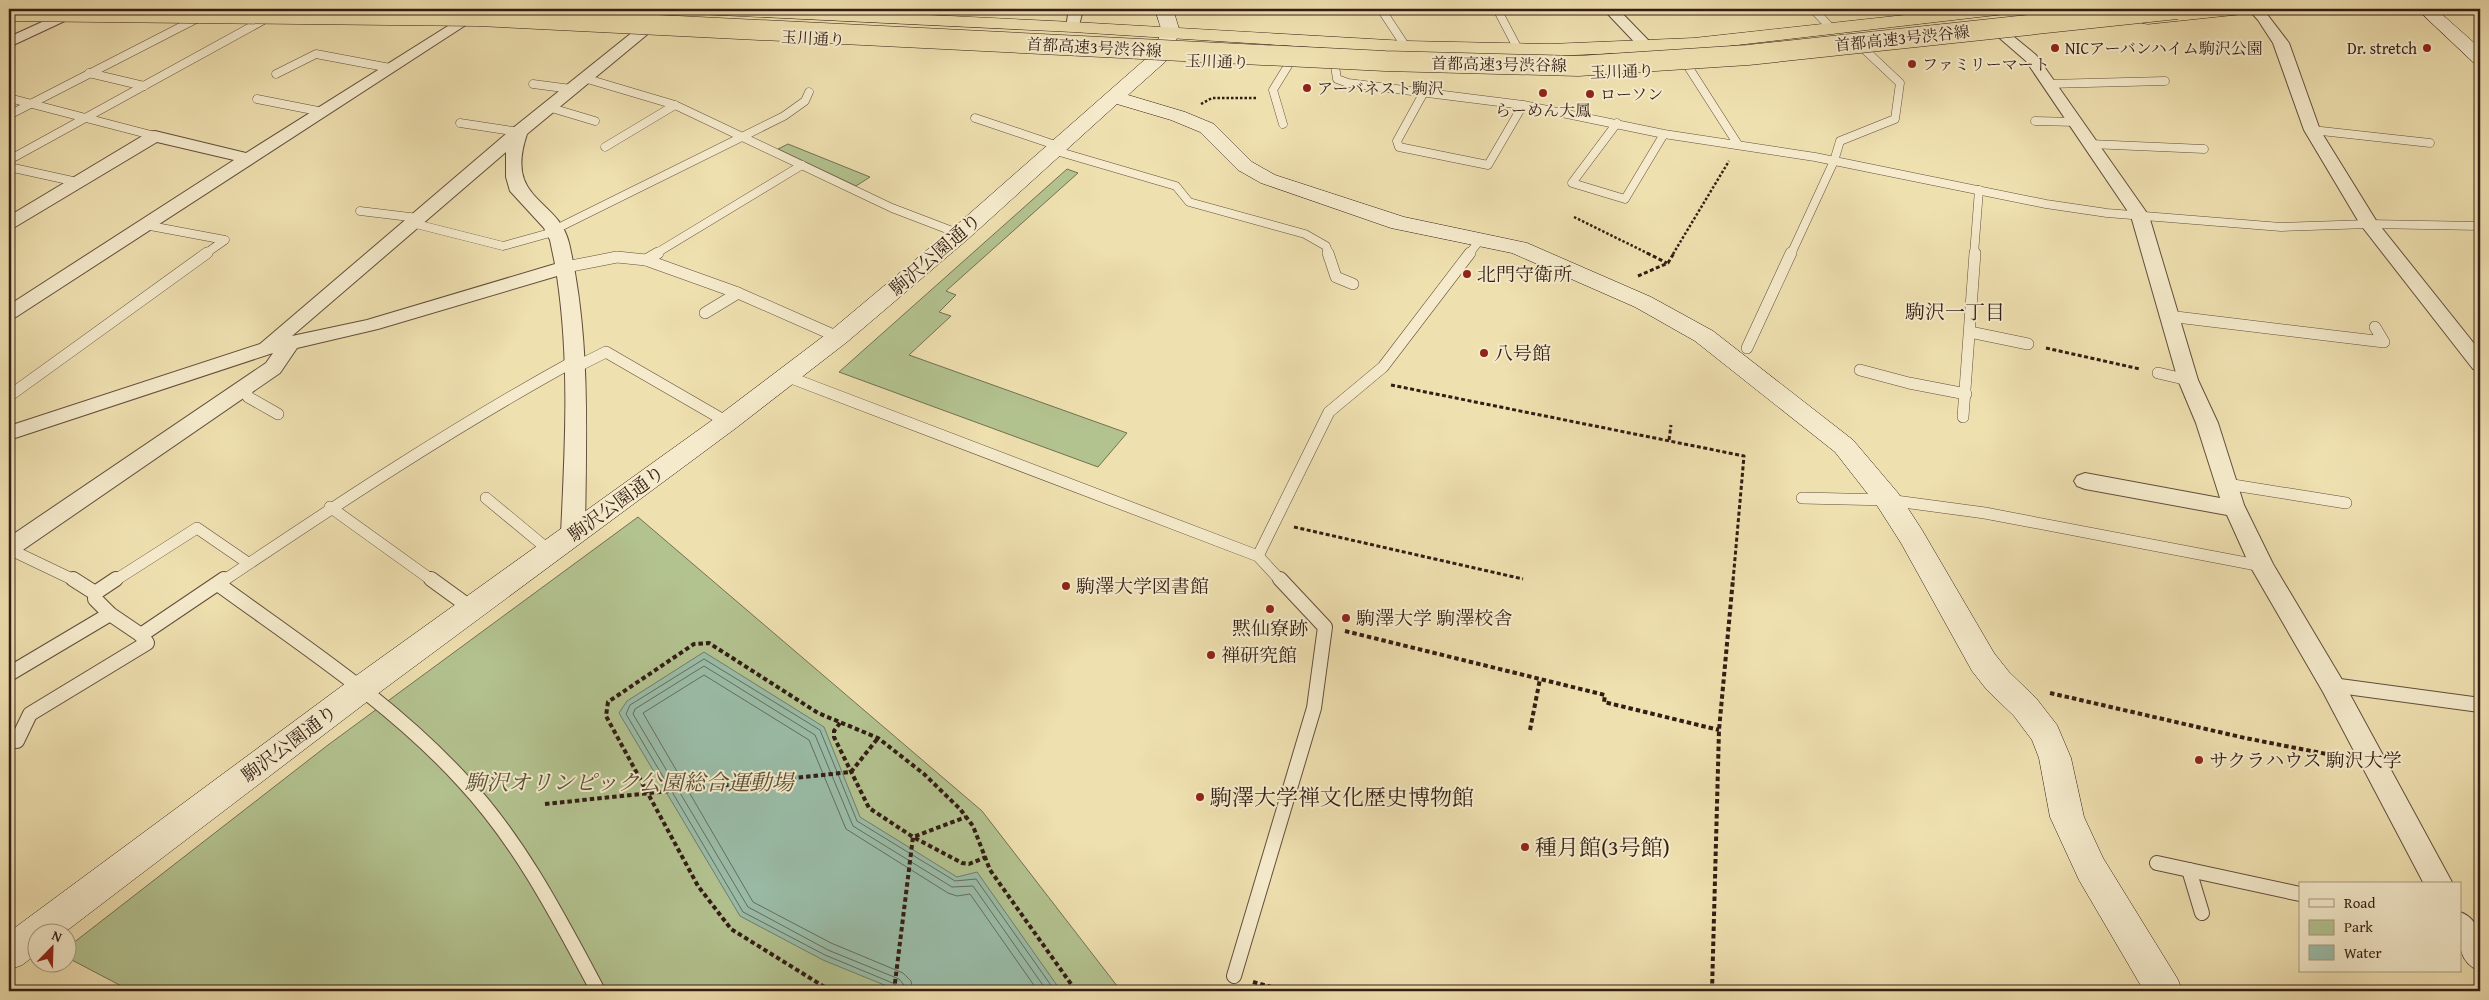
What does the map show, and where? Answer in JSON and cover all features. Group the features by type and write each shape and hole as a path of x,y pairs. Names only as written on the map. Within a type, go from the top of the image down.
{"highway":[{"name":"首都高速3号渋谷線","path":"557,9 1511,54 1620,53 1730,46 2070,9"},
{"name":"玉川通り","path":"700,9 880,13 1406,47 1518,49 1646,46 1736,40 1978,10 2005,9"},
{"name":"首都高速3号渋谷線","path":"9,11 478,16 1394,62 1578,66 1748,55 2177,9"},
{"name":"玉川通り","path":"9,16 467,18 644,30 1158,58 1564,73 1688,68 1866,51 2243,9"}],"street":[{"path":"446,9 467,18"},
{"path":"1074,27 1076,9"},
{"path":"1164,9 1171,32"},
{"path":"1610,9 1646,46"},
{"path":"2256,9 2264,17 2281,43 2312,130 2369,224 2480,364"},
{"path":"2426,9 2480,58"},
{"path":"9,43 64,16"},
{"path":"9,313 467,18"},
{"path":"267,348 548,107 644,30"},
{"name":"駒沢公園通り","path":"9,953 361,689 727,422 838,337 960,234 1158,58 1171,32"},
{"path":"2003,35 2031,58 2140,216 2188,380 2206,423 2235,508 2262,566 2332,685 2437,882"},
{"path":"1113,97 1178,116 1207,128 1245,166 1268,179 1399,223 1518,248 1675,319 1731,356 1844,446 1888,500 1912,537 1983,662 1998,682 2025,707 2046,734 2055,758 2068,817 2091,868 2164,991"},
{"path":"519,132 514,145 514,161 519,190 556,230 566,267 576,363 573,534"},
{"path":"9,223 155,136 249,159"},
{"path":"9,433 267,348 371,325 566,267"},
{"path":"9,548 273,368 291,342"},
{"path":"2085,481 2235,508"},
{"path":"2462,930 2480,957"}],"lane":[{"path":"1380,9 1406,47"},
{"path":"1497,9 1518,49"},
{"path":"1813,9 1831,28"},
{"path":"9,160 269,17"},
{"path":"9,115 198,18"},
{"path":"1747,348 1834,161 1840,141 1895,119 1900,94 1900,83 1866,51"},
{"path":"276,74 316,54 390,68"},
{"path":"1283,124 1273,90 1290,64"},
{"path":"1335,66 1337,79 1341,82 1523,105 1664,134 1737,144 1834,161 2046,204 2140,216 2282,227 2369,224 2480,226"},
{"path":"1688,68 1737,144"},
{"path":"89,74 144,86"},
{"path":"584,78 675,105 892,208 960,234"},
{"path":"2048,84 2165,81"},
{"path":"533,84 570,89"},
{"path":"360,211 415,220 503,246 556,230 784,116 805,101 809,92"},
{"path":"1424,92 1397,141 1399,147 1488,165 1523,105"},
{"path":"9,98 155,136"},
{"path":"258,99 323,112"},
{"path":"605,147 675,105"},
{"path":"548,107 595,121"},
{"path":"975,118 1056,148 1176,186 1189,202 1305,234 1326,246 1336,277 1353,284"},
{"path":"2035,121 2076,122"},
{"path":"1617,123 1572,183 1624,199 1664,134"},
{"path":"460,124 519,132"},
{"path":"2312,130 2430,143"},
{"path":"2090,144 2204,149"},
{"path":"646,260 802,166"},
{"path":"9,167 77,182"},
{"path":"1963,417 1979,190"},
{"path":"9,396 225,240 146,225"},
{"path":"1258,556 1329,412 1383,367 1480,240"},
{"path":"566,267 618,257 646,260 738,293 838,337"},
{"path":"705,313 738,293"},
{"path":"2168,316 2384,342 2375,327"},
{"path":"1970,332 2028,344"},
{"path":"141,636 330,507 484,411 576,363 606,352 727,422"},
{"path":"1860,370 1909,383 1966,394"},
{"path":"2158,373 2188,380"},
{"path":"786,376 1258,556 1324,627 1314,708 1234,976"},
{"path":"245,387 248,397 278,414"},
{"path":"2227,484 2346,503"},
{"path":"486,498 550,551"},
{"path":"1802,498 1888,500 1986,513 2262,566"},
{"path":"330,507 471,608"},
{"path":"17,741 30,714 147,643 141,636 110,614 95,599 96,593 197,528 248,562"},
{"path":"9,548 51,566 96,593"},
{"path":"218,584 361,689 440,757 492,815 556,913 598,991"},
{"path":"9,674 110,614"},
{"path":"2332,685 2480,705"},
{"path":"2157,863 2299,894"},
{"path":"2189,870 2202,913"}],"path":[{"path":"2293,9 2299,12"},
{"path":"1178,116 1212,98 1274,98"},
{"path":"1610,289 1668,263 1729,160 1714,142"},
{"path":"1574,217 1668,263"},
{"path":"2028,344 2158,373"},
{"path":"1400,387 1744,456 1719,730 1712,991"},
{"path":"1669,440 1671,425"},
{"path":"1274,523 1523,579"},
{"path":"1324,627 1605,695 1604,702 1719,730"},
{"path":"830,991 731,929 698,886 606,716 608,702 694,644 709,643 818,713 878,738 924,774 973,826 990,870 1076,991"},
{"path":"1530,730 1540,679"},
{"path":"2047,692 2245,738 2375,763"},
{"path":"840,723 834,731 834,736 869,808 912,837 962,863 969,864 986,857"},
{"path":"545,804 851,772 878,738"},
{"path":"912,837 966,817"},
{"path":"894,991 912,837"},
{"path":"1234,976 1286,991"}],"green space":[{"path":"788,144 870,177 856,186 778,149"},
{"path":"1067,169 1078,173 946,291 956,295 939,312 951,316 909,355 1127,433 1098,467 839,372"},
{"name":"駒沢オリンピック公園総合運動場","path":"638,517 982,811 1121,991 131,991 78,963 78,939 328,745"}],"water":[{"path":"704,652 824,727 860,817 957,877 977,872 1061,991 899,991 823,960 740,916 619,713 627,701"}],"place":[{"name":"NICアーバンハイム駒沢公園","path":"2055,48"},
{"name":"Dr. stretch","path":"2427,48"},
{"name":"ファミリーマート","path":"1912,64"},
{"name":"アーバネスト駒沢","path":"1307,88"},
{"name":"らーめん大鳳","path":"1543,93"},
{"name":"ローソン","path":"1590,94"},
{"name":"北門守衛所","path":"1467,274"},
{"name":"八号館","path":"1484,353"},
{"name":"駒澤大学図書館","path":"1066,586"},
{"name":"黙仙寮跡","path":"1270,609"},
{"name":"駒澤大学 駒澤校舎","path":"1346,618"},
{"name":"禅研究館","path":"1211,655"},
{"name":"サクラハウス 駒沢大学","path":"2199,760"},
{"name":"駒澤大学禅文化歴史博物館","path":"1200,797"},
{"name":"種月館(3号館)","path":"1525,847"}],"district":[{"name":"駒沢一丁目","path":"1955,311"}]}
